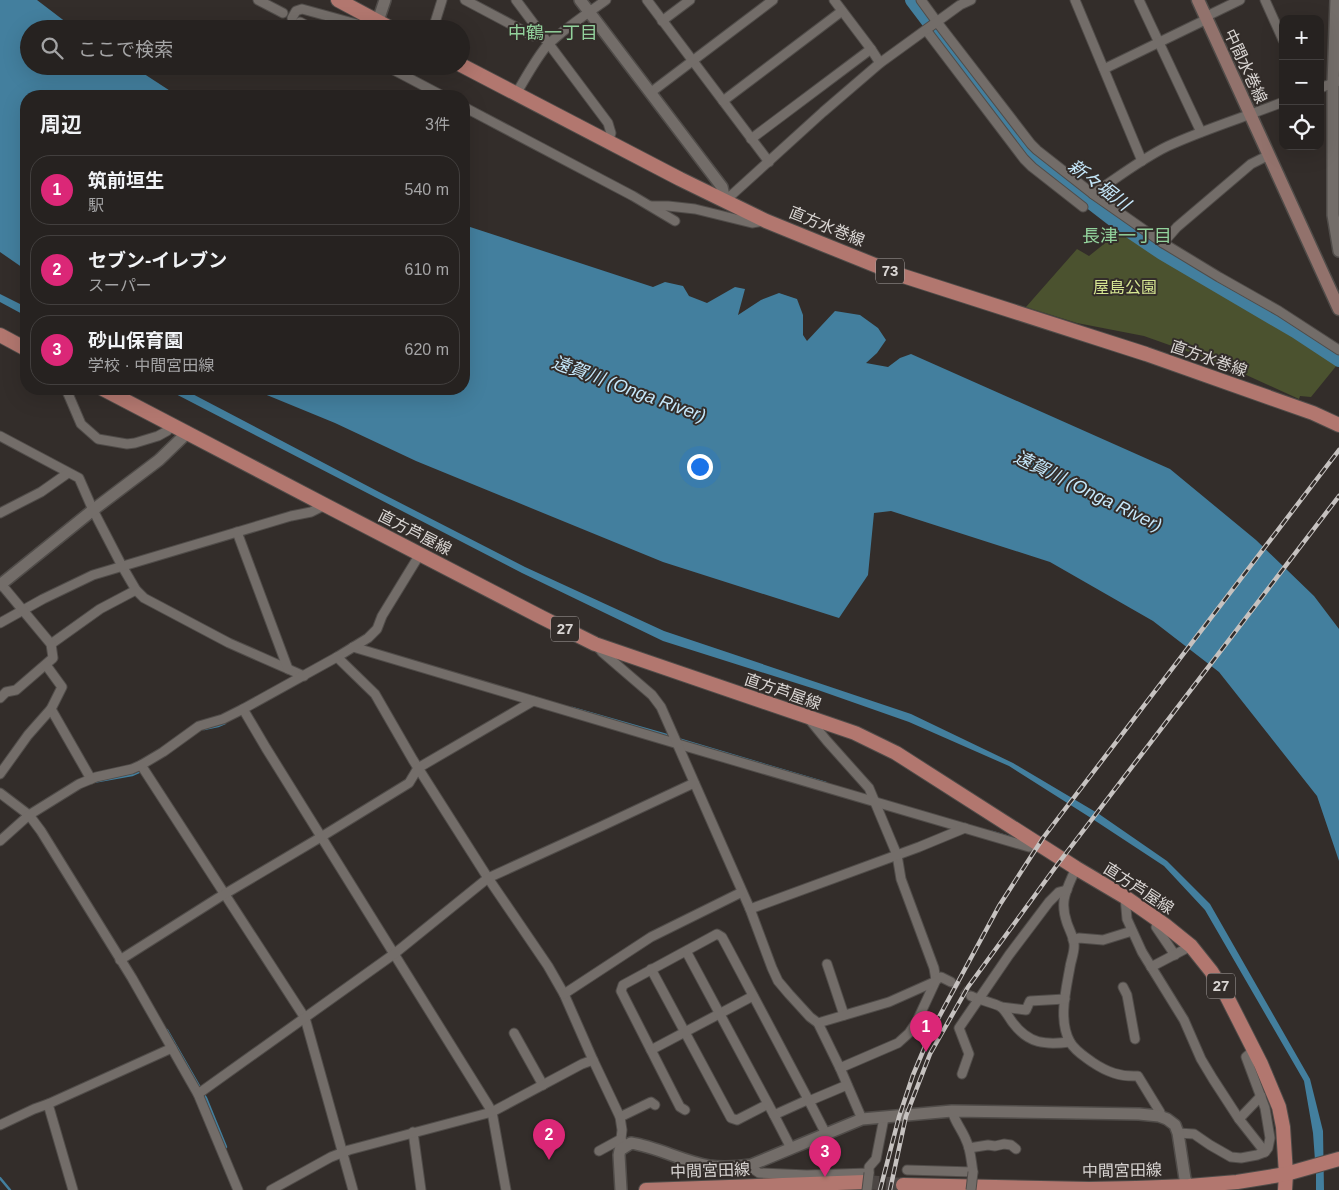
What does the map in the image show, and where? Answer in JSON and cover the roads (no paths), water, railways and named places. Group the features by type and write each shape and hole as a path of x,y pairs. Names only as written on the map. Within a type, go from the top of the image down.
{"main road":[{"path":"338,0 371,20"},
{"name":"中間水巻線","path":"1198,0 1339,309"},
{"name":"直方水巻線","path":"470,70 608,142 766,221 897,274 1146,354 1314,413 1339,425"},
{"path":"0,335 20,346"},
{"name":"直方芦屋線","path":"114,395 596,644 809,719 838,738 855,734 896,753 1076,868 1125,897 1191,946 1211,971 1225,993 1261,1064 1279,1107 1291,1172 1285,1190"},
{"name":"中間宮田線","path":"903,1185 1188,1188 1238,1182 1291,1172 1339,1159"},
{"name":"中間宮田線","path":"646,1190 867,1182"}],"street":[{"path":"258,0 296,20"},
{"path":"383,20 385,0"},
{"path":"436,20 442,0"},
{"path":"464,0 533,36 543,35"},
{"path":"516,0 608,123 611,133 608,142"},
{"path":"580,0 722,187 725,201 880,63 932,26 958,2 971,0"},
{"path":"516,94 549,44 606,0"},
{"path":"647,0 769,162"},
{"path":"662,21 690,0"},
{"path":"650,93 774,0"},
{"path":"834,0 880,63"},
{"path":"921,0 932,26 1024,159 1083,207"},
{"path":"1076,0 1142,161"},
{"path":"1139,0 1201,132"},
{"path":"1104,69 1203,21 1206,17 1240,0"},
{"path":"1265,0 1279,31"},
{"path":"1336,0 1333,215 1339,251"},
{"path":"292,18 296,11 302,9 351,20"},
{"path":"723,101 842,11"},
{"path":"932,26 1031,144 1093,194 1163,243 1293,320 1339,350"},
{"path":"751,139 871,49"},
{"path":"403,75 432,90"},
{"path":"1324,86 1336,82"},
{"path":"1093,194 1166,147 1279,104"},
{"path":"470,110 633,196 675,221"},
{"path":"1163,243 1177,227 1251,164 1269,155"},
{"path":"650,206 695,209 752,223 766,221"},
{"path":"69,395 81,424 98,439 127,444 135,443 158,436 167,431 172,425"},
{"path":"0,698 6,692 16,690 53,658 51,644 0,585 159,460 187,432"},
{"path":"0,436 79,478 122,566 136,590 144,598 229,643 304,676"},
{"path":"0,513 41,492 68,473"},
{"path":"0,623 43,599 93,575 311,512 325,505"},
{"path":"237,532 288,669"},
{"path":"0,840 29,815 79,784 141,765 199,726 223,719 243,709 368,638 376,629 420,554"},
{"path":"51,644 100,609 136,590"},
{"path":"596,644 602,652 652,695 661,706 750,909 778,981 788,994 818,1023 862,1119"},
{"path":"353,647 1029,847 1037,843"},
{"path":"337,657 375,694 418,768 488,878 548,966 564,994 620,1117 623,1143 618,1156 621,1190"},
{"path":"0,774 28,735 52,709 62,687 46,665"},
{"path":"120,960 408,783 418,768 533,701"},
{"path":"52,709 91,779"},
{"path":"243,709 492,1112 506,1190"},
{"path":"809,719 838,738 869,788 897,855 901,879 934,968 935,981 917,1021 909,1033 898,1042 840,1068"},
{"path":"141,765 305,1018 353,1190"},
{"path":"198,1094 394,954 488,878 694,783"},
{"path":"0,793 29,815 41,831 120,960 198,1094 238,1190"},
{"path":"750,909 965,828"},
{"path":"1076,868 1064,896 1066,920 1074,944 1064,1017 1070,1042 1078,1051 1105,1071 1130,1077 1138,1076 1160,1112 1159,1116"},
{"path":"962,1074 968,1054 958,1028 975,998 1049,902 1059,892 1067,890"},
{"path":"564,994 651,937 742,892"},
{"path":"1125,897 1127,919 1142,952 1184,1020 1201,1059 1239,1119 1265,1152"},
{"path":"1156,927 1175,956"},
{"path":"1073,940 1079,938 1103,940 1132,931"},
{"path":"685,1110 680,1107 621,991 623,985 717,934 722,937 826,1134"},
{"path":"1151,967 1191,946"},
{"path":"686,951 791,1148"},
{"path":"826,964 844,1015"},
{"path":"651,969 730,1118 737,1120 768,1104"},
{"path":"818,1023 889,1002 941,977 951,982"},
{"path":"1124,987 1135,1039"},
{"path":"651,1050 753,996"},
{"path":"975,998 1001,1007 1026,1010 1030,1001 1065,999"},
{"path":"1001,1007 1020,1031 1032,1039 1051,1044 1070,1042"},
{"path":"514,1033 543,1086"},
{"path":"0,1125 172,1048"},
{"path":"1178,1133 1194,1134 1231,1157 1240,1158 1265,1152 1270,1138 1265,1108 1246,1057 1254,1050"},
{"path":"271,1190 343,1152 492,1112 593,1060"},
{"path":"774,1115 847,1084"},
{"path":"1239,1119 1260,1096"},
{"path":"620,1117 651,1102 655,1105"},
{"path":"48,1104 73,1190"},
{"path":"952,1111 969,1148 973,1172 971,1190"},
{"path":"599,1151 623,1143 631,1143 708,1166 732,1167 751,1165 862,1119 952,1111 1139,1114 1159,1116 1175,1125 1188,1188"},
{"path":"751,1165 759,1174 807,1175 867,1182 869,1167 876,1159 884,1118"},
{"path":"413,1132 420,1190"},
{"path":"969,1148 1004,1144 1011,1145 1016,1149"},
{"path":"907,1170 973,1172"}],"water":[{"path":"0,0 37,0 63,20 20,20 20,75 146,75 169,90 20,90 20,266 0,252"},
{"name":"遠賀川 (Onga River)","path":"470,227 653,287 665,282 683,286 689,296 707,303 735,287 745,289 738,315 761,300 779,293 797,299 803,315 803,335 807,341 835,311 860,315 878,328 886,340 877,353 866,363 888,367 900,358 911,354 1170,469 1256,540 1314,596 1339,629 1339,861 1317,796 1219,672 1153,621 1050,562 891,511 874,513 868,575 839,618 663,562 416,461 335,423 267,395 470,395"},
{"path":"0,294 20,304 20,313 0,302"},
{"path":"178,395 194,395 525,567 664,631 911,714 1013,763 1099,814 1167,861 1210,904 1310,1079 1323,1131 1324,1190 1316,1190 1313,1133 1304,1081 1205,910 1164,866 1009,766 909,722 818,690 663,641 522,573"}],"waterway":[{"name":"新々堀川","path":"912,0 1028,154 1116,222 1162,253 1295,331 1339,360"},
{"path":"572,708 670,736"},
{"path":"204,729 225,723"},
{"path":"678,739 826,783"},
{"path":"93,782 132,775 141,771"},
{"path":"992,832 1020,840"},
{"path":"167,1030 206,1098 226,1147"},
{"path":"0,1178 10,1190"}],"tunnel":[{"path":"951,982 971,996"},
{"path":"865,1182 903,1185"}],"railway":[{"path":"880,1190 899,1117 913,1075 932,1030 999,906 1043,838 1339,450"},
{"path":"890,1190 906,1116 930,1054 968,987 1057,865 1339,496"}],"place":[{"name":"筑前垣生","path":"926,1052"},
{"name":"セブン-イレブン","path":"549,1160"},
{"name":"砂山保育園","path":"825,1177"}],"district":[{"name":"中鶴一丁目","path":"553,33"},
{"name":"長津一丁目","path":"1127,236"}],"park label":[{"name":"屋島公園","path":"1125,287"}]}
